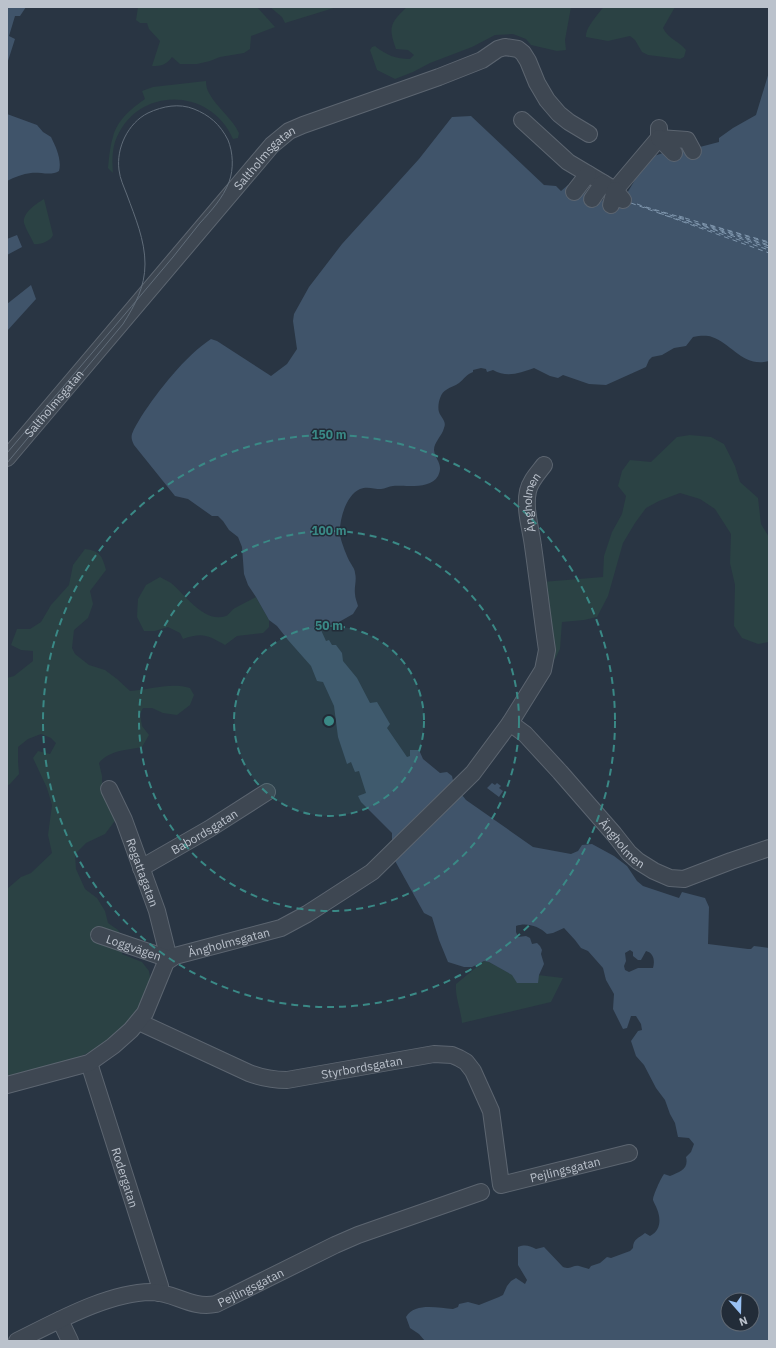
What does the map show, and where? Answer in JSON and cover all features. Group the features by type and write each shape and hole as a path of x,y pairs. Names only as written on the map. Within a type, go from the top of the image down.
{"street":[{"name":"Saltholmsgatan","path":"7,458 272,145 289,131 327,115 440,77 476,62 498,49 505,47 518,49 523,53 528,60 537,83 547,100 559,114 589,134"},
{"path":"522,120 568,162 588,174 613,195"},
{"path":"659,133 687,140 693,151"},
{"path":"659,133 674,153"},
{"path":"592,199 613,195 635,173 659,133"},
{"path":"574,192 588,174"},
{"name":"Ängholmen","path":"458,786 473,773 510,723 546,663 547,650 527,502 527,492 529,486 544,465"},
{"name":"Ängholmen","path":"510,723 525,734 560,772 629,853 638,861 654,871 670,878 684,879 769,848"},
{"name":"Ängholmsgatan","path":"170,959 175,956 281,928 292,923 372,872 458,786"},
{"name":"Regattagatan","path":"109,789 124,820 157,911 170,959"},
{"name":"Babordsgatan","path":"141,868 209,829 267,792"},
{"name":"Loggvägen","path":"99,935 170,959"},
{"path":"7,1085 89,1062 113,1046 139,1022 145,1013 166,962 170,959"},
{"name":"Styrbordsgatan","path":"139,1022 249,1073 262,1078 275,1080 287,1080 434,1054 452,1055 459,1058 466,1062 473,1071 491,1111 501,1185"},
{"name":"Rodergatan","path":"89,1062 160,1286 159,1293"},
{"name":"Pejlingsgatan","path":"501,1185 628,1153"},
{"name":"Pejlingsgatan","path":"17,1341 99,1303 136,1293 159,1293 197,1305 205,1306 216,1304 352,1237 481,1192"},
{"path":"60,1320 70,1341"}],"green space":[{"path":"138,7 257,7 275,27 251,36 250,49 244,53 220,57 197,64 180,64 172,57 164,64 152,66 160,41 149,29 147,23 140,23 136,20"},
{"path":"270,7 337,7 285,23 282,17"},
{"path":"407,7 571,7 565,40 566,50 557,51 531,45 526,39 513,34 495,35 472,47 430,63 395,79 377,70 370,50 375,46 391,56 405,59 410,59 414,55 408,50 396,49 391,30 397,17"},
{"path":"604,7 675,7 663,28 671,38 686,50 684,57 680,59 648,55 642,52 635,40 630,36 608,41 586,37 586,32 589,26"},
{"path":"206,81 206,86 212,98 239,133 238,138 233,139 222,122 208,109 191,102 173,100 155,102 139,110 125,124 114,146 112,158 113,173 108,168 111,144 115,131 121,120 135,106 145,99 142,91 153,87"},
{"path":"44,199 53,235 45,242 34,244 25,226 24,219 31,209"},
{"path":"690,435 711,437 724,444 735,466 740,482 758,498 761,524 769,537 769,642 758,644 742,638 734,626 735,585 730,563 731,534 715,509 700,499 680,493 646,508 623,543 608,596 597,617 562,622 560,649 555,659 551,658 542,582 603,577 604,556 612,532 622,514 626,496 618,486 622,471 630,460 651,462 677,437"},
{"path":"85,549 94,551 102,557 106,570 90,591 93,604 88,618 74,630 72,648 75,654 89,665 105,670 130,691 182,686 190,688 194,695 190,705 177,715 163,713 152,708 143,708 140,714 142,726 149,735 142,747 113,753 108,755 99,763 102,776 102,786 117,818 105,834 86,843 75,854 76,869 85,889 97,898 105,911 108,923 118,930 124,940 122,954 142,962 149,971 151,983 146,997 134,1015 116,1033 96,1049 75,1059 7,1076 7,889 21,877 31,873 52,853 48,835 52,805 47,788 33,758 38,751 50,754 56,743 51,738 41,734 28,739 18,747 19,774 7,786 7,678 14,676 33,661 33,651 21,650 11,645 17,629 30,629 41,622 51,605 69,585 73,565"},
{"path":"160,577 171,583 196,607 210,616 226,616 234,609 256,597 269,620 269,627 263,633 237,636 225,645 209,637 200,635 183,639 180,633 168,627 155,631 144,631 137,617 138,599 146,585"},
{"path":"484,961 489,962 513,975 538,975 563,978 551,1002 462,1023 456,994 456,984"}],"water":[{"path":"7,7 26,7 20,16 15,16 9,36 15,39 7,64"},
{"path":"769,72 769,361 752,361 745,358 719,340 710,336 702,336 693,337 686,346 674,348 662,355 652,357 646,367 606,385 589,384 563,375 558,378 550,376 534,368 514,374 503,374 493,370 487,372 486,369 481,368 473,370 473,372 467,375 459,383 442,394 438,406 445,426 434,447 440,465 440,472 438,476 429,483 417,486 392,486 384,489 363,488 355,492 347,502 342,515 340,534 341,540 355,572 355,596 358,606 353,614 332,626 325,627 321,630 326,641 329,640 332,645 336,645 342,653 343,661 357,678 370,703 377,702 390,724 387,728 407,757 410,756 410,750 419,750 423,759 440,773 447,772 452,776 454,785 466,800 533,847 571,854 578,851 582,845 592,844 614,856 627,866 637,881 643,886 679,898 682,892 705,898 709,907 708,944 748,949 751,949 754,946 769,948 769,1341 425,1341 419,1334 410,1328 406,1317 410,1312 415,1309 427,1307 453,1309 458,1307 459,1304 468,1302 479,1305 503,1295 507,1286 516,1278 525,1284 527,1280 518,1265 518,1247 529,1246 536,1249 544,1247 563,1267 568,1268 579,1266 589,1269 591,1266 600,1263 607,1257 611,1258 630,1251 633,1248 635,1241 645,1233 650,1236 654,1234 659,1224 657,1209 653,1200 657,1187 664,1174 670,1176 683,1170 687,1161 686,1157 691,1152 694,1144 689,1138 678,1137 675,1123 665,1100 656,1088 644,1065 636,1056 631,1041 638,1031 642,1030 641,1024 636,1016 631,1016 627,1028 623,1029 613,1009 614,994 606,980 603,968 588,951 581,948 564,928 547,934 532,926 524,924 516,926 518,937 526,936 530,938 532,944 537,943 542,950 541,954 544,964 539,975 538,983 517,983 512,975 489,962 484,961 472,967 464,967 448,962 432,917 424,913 394,859 392,833 361,802 358,796 366,793 359,771 355,772 351,762 347,764 338,737 334,706 323,682 317,681 311,666 277,626 269,620 248,585 244,574 242,547 238,537 229,530 218,516 212,516 188,499 175,496 134,445 132,434 137,423 164,385 191,355 211,339 217,341 271,376 287,364 297,349 293,321 294,314 309,287 342,244 419,159 452,117 471,116 544,185 556,186 561,191 568,185 579,198 586,192 597,205 604,199 617,210 648,158 663,153 668,159 680,147 696,148 719,142 719,138 756,115","holes":["630,950 633,952 633,956 638,960 641,960 646,951 649,952 654,960 653,968 638,968 629,972 625,970 625,953"]},
{"path":"7,114 37,125 43,132 51,137 57,149 60,162 59,171 49,174 28,173 7,181"},
{"path":"17,235 22,247 7,255 7,239"},
{"path":"31,285 36,299 7,331 7,304"},
{"path":"492,783 495,785 497,783 501,786 499,788 503,791 499,797 487,788"}],"ferry route":[{"path":"631,203 769,253"},
{"path":"637,204 645,207"},
{"path":"644,207 660,212"},
{"path":"646,207 680,217"},
{"path":"661,212 679,218"},
{"path":"659,213 769,250"},
{"path":"679,216 686,218"},
{"path":"679,217 685,219"},
{"path":"679,218 769,248"},
{"path":"685,218 769,243"},
{"path":"686,220 769,246"},
{"path":"702,224 769,245"},
{"path":"710,225 769,242"}],"tram line":[{"path":"7,453 132,306 152,282 173,257 220,199 229,182 232,172 231,150 228,140 221,129 205,114 183,106 171,106 159,109 141,117 129,130 125,137 119,153 119,170 121,180 139,229 145,255 145,272 141,288 138,296 135,303 132,310 123,324 7,463"}]}
